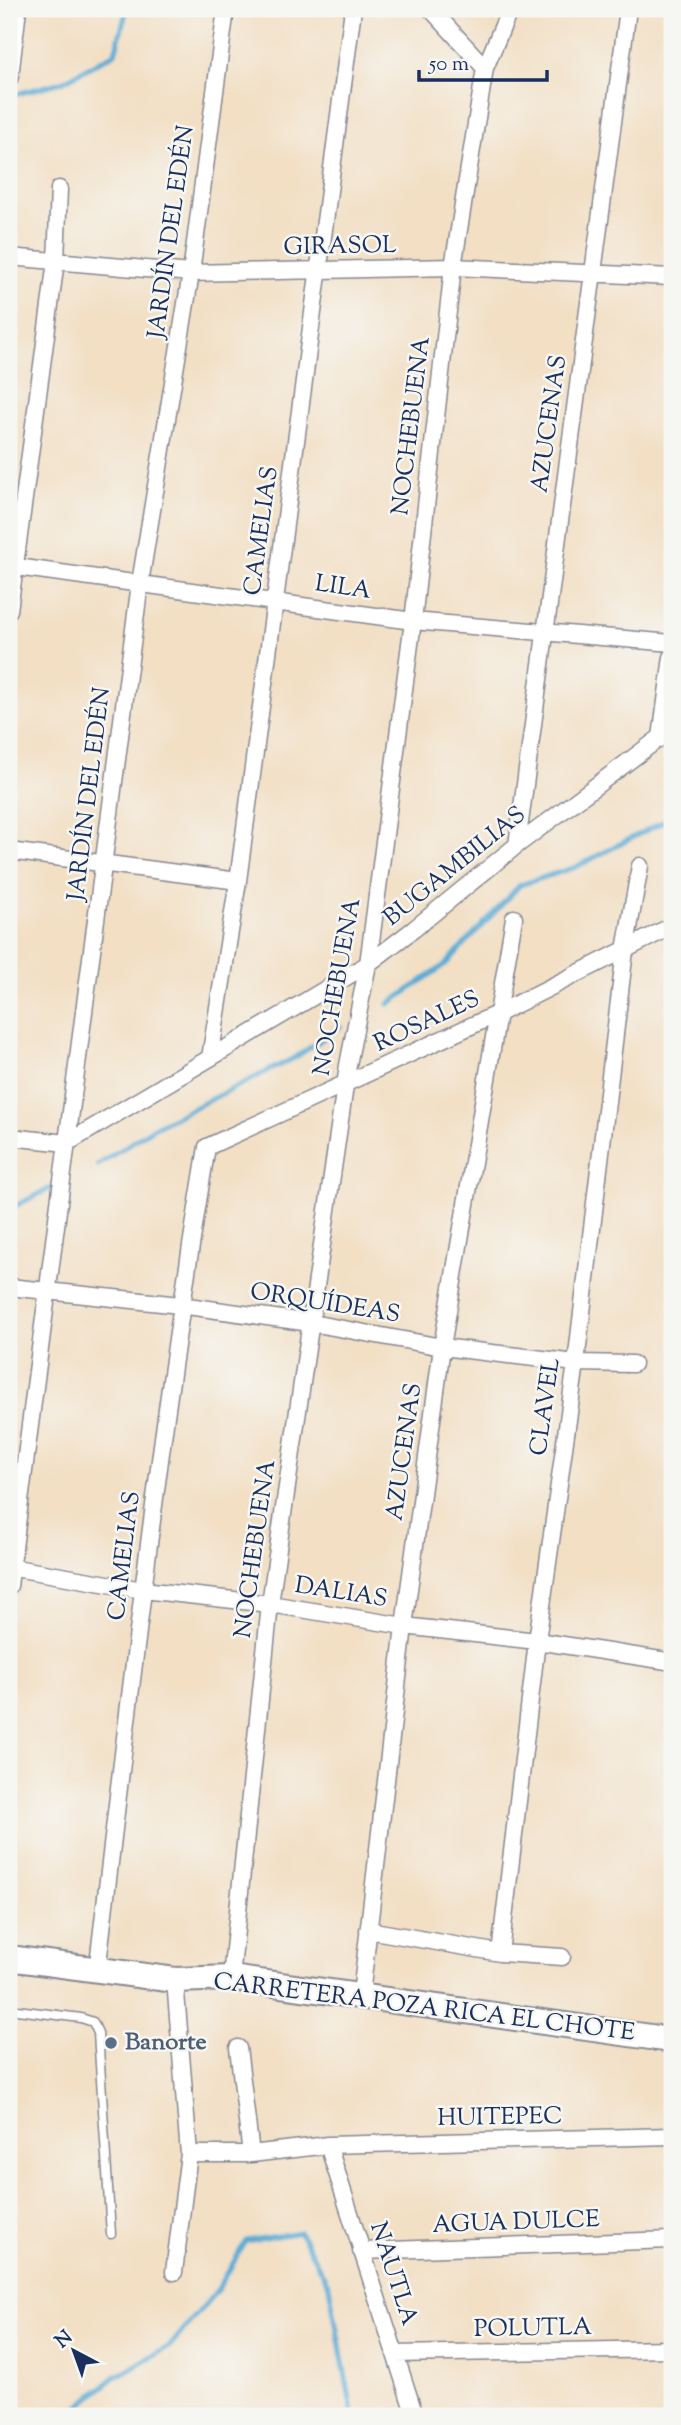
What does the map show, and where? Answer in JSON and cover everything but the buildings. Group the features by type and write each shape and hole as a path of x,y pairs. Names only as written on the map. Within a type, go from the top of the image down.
{"main road":[{"name":"CARRETERA POZA RICA EL CHOTE","path":"9,1958 97,1972 175,1980 231,1978 672,2040"}],"street":[{"path":"10,77 18,9"},
{"name":"JARDÍN DEL EDÉN","path":"9,1586 140,583 191,273 226,9"},
{"name":"CAMELIAS","path":"210,1059 275,602 353,9"},
{"path":"431,9 485,68"},
{"name":"NOCHEBUENA","path":"231,1978 270,1604 348,1065 368,964 413,621 453,267 485,68 510,9"},
{"name":"AZUCENAS","path":"517,845 628,9"},
{"path":"9,610 11,566 56,261 59,189"},
{"name":"GIRASOL","path":"9,257 191,273 453,267 672,277"},
{"name":"LILA","path":"11,566 413,621 672,643"},
{"name":"BUGAMBILIAS","path":"67,1143 368,964 517,845 661,737 672,657"},
{"path":"9,851 237,881"},
{"name":"CLAVEL","path":"500,1953 537,1641 576,1363 625,950 640,866"},
{"name":"AZUCENAS","path":"361,1995 404,1626 442,1347 514,918"},
{"name":"ROSALES","path":"207,1147 345,1086 499,1013 672,926"},
{"path":"9,1137 67,1143"},
{"name":"CAMELIAS","path":"97,1972 180,1305 207,1147"},
{"name":"ORQUÍDEAS","path":"9,1287 180,1305 311,1323 442,1347 576,1363 633,1364"},
{"name":"DALIAS","path":"10,1567 143,1590 270,1604 404,1626 537,1641 667,1661"},
{"path":"368,1930 500,1953 562,1957"},
{"path":"174,2272 189,2154 175,1980"},
{"path":"238,2048 251,2154"},
{"name":"HUITEPEC","path":"189,2154 251,2154 328,2145 672,2136"},
{"name":"NAUTLA","path":"328,2145 415,2416"},
{"name":"AGUA DULCE","path":"361,2251 672,2240"},
{"name":"POLUTLA","path":"395,2354 672,2349"}],"lane":[{"path":"9,2010 81,2018 93,2022 98,2033 111,2234"}],"waterway":[{"path":"9,96 62,82 115,53 127,9"},
{"path":"389,1004 446,964 520,885 576,867 672,817"},
{"path":"98,1165 153,1128 296,1057 340,1027"},
{"path":"9,1209 53,1187"},
{"path":"67,2416 115,2377 170,2346 218,2289 246,2241 300,2232 329,2286 353,2416"}],"place":[{"name":"Banorte","path":"111,2043"}]}
